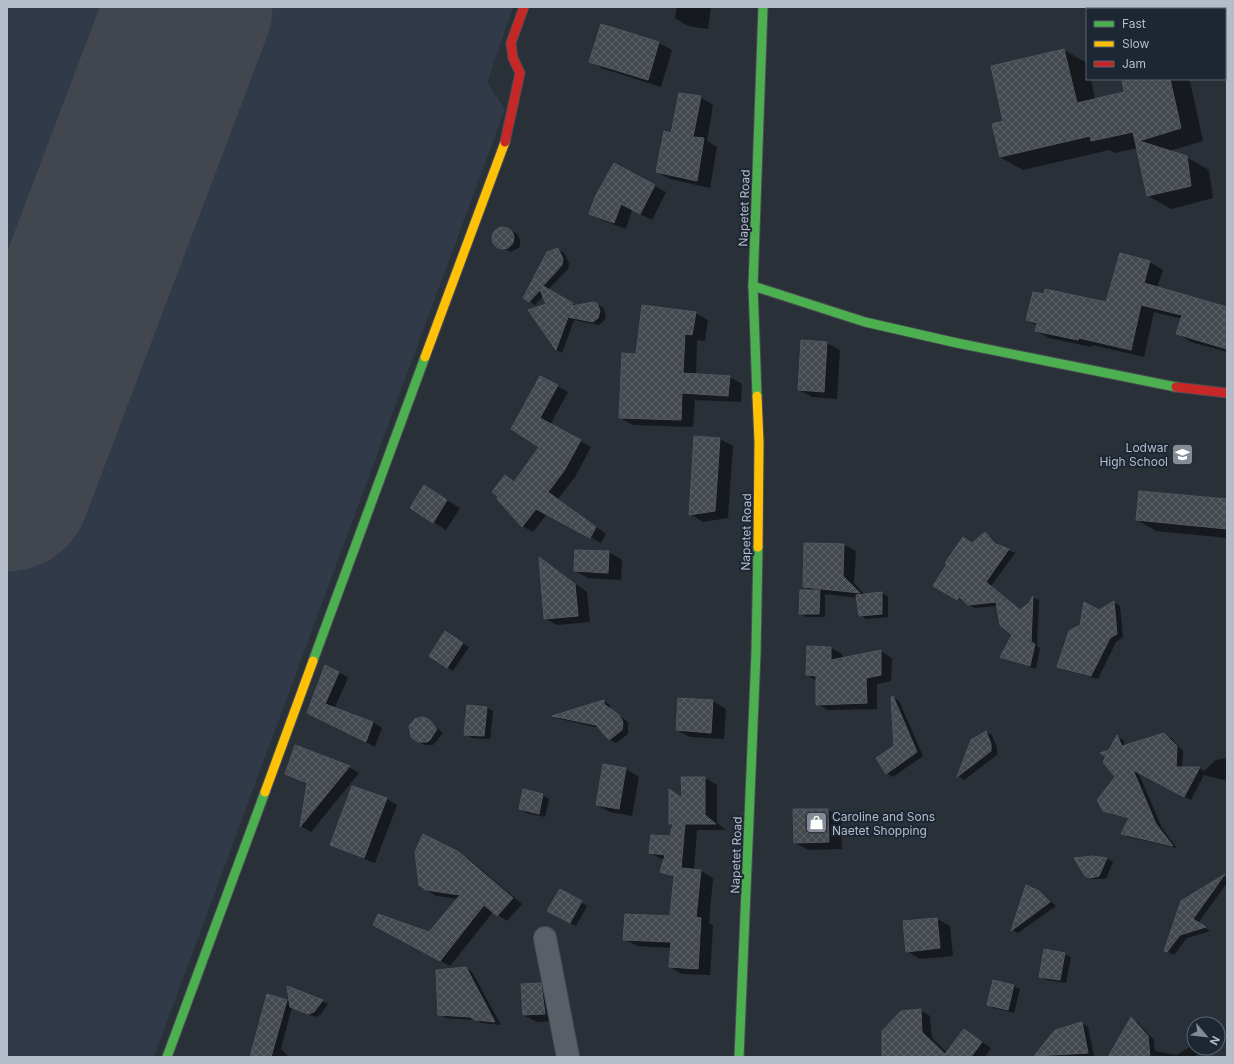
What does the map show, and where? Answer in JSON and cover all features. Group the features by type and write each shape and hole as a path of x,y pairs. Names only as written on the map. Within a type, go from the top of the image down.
{"street":[{"path":"167,1057 507,136 520,73 513,58 511,43 524,7"},
{"name":"Napetet Road","path":"739,1057 756,653 759,442 753,286 763,7"},
{"path":"753,286 865,322 957,343 1162,385 1227,393"},
{"path":"545,938 568,1057"}],"shaded area":[{"path":"7,7 513,7 487,83 505,109 154,1057 7,1057"}],"building":[{"path":"601,24 659,42 648,80 589,62"},
{"path":"1064,49 1077,103 1124,92 1122,80 1170,80 1181,128 1139,141 1187,156 1191,186 1147,196 1133,132 1091,141 1090,136 1000,157 992,124 1003,121 991,66"},
{"path":"679,93 701,96 693,137 704,138 697,181 656,172 664,131 671,133"},
{"path":"614,163 655,185 640,214 621,204 614,223 589,214 595,197"},
{"path":"503,227 511,230 514,238 511,246 503,249 495,246 492,238 495,230"},
{"path":"558,248 563,259 562,265 543,286 573,303 572,306 593,302 597,303 600,311 598,318 593,322 568,317 556,350 528,310 546,304 540,290 529,302 523,298 547,252"},
{"path":"1120,253 1150,261 1144,283 1227,307 1227,349 1176,334 1182,315 1141,305 1131,350 1079,338 1078,340 1035,331 1037,323 1026,320 1033,292 1044,294 1045,289 1106,302"},
{"path":"642,305 696,312 692,335 685,334 683,373 730,376 728,396 682,393 681,420 619,418 622,353 636,354"},
{"path":"801,340 827,342 824,392 798,390"},
{"path":"540,376 558,385 540,418 581,440 564,471 548,492 596,527 590,538 536,509 522,527 497,499 498,496 492,492 505,475 514,482 539,447 511,429"},
{"path":"694,436 720,438 715,511 689,515"},
{"path":"424,485 447,500 433,523 410,508"},
{"path":"1139,491 1227,499 1227,529 1136,520"},
{"path":"985,532 996,544 1009,549 986,582 1020,610 1029,603 1033,596 1031,642 1035,644 1030,666 1000,657 1012,635 1000,625 996,602 968,605 959,597 957,600 933,586 947,564 945,563 963,537 972,543"},
{"path":"804,543 844,544 843,576 860,593 803,587"},
{"path":"575,550 609,551 608,573 574,571"},
{"path":"539,557 575,584 578,616 544,619"},
{"path":"800,590 820,590 819,614 799,614"},
{"path":"882,592 882,614 859,616 856,595"},
{"path":"1114,601 1117,634 1110,638 1091,676 1057,667 1069,631 1080,625 1084,602 1099,610"},
{"path":"445,631 463,643 447,668 429,656"},
{"path":"807,646 831,647 831,660 881,650 881,675 866,678 867,703 816,705 816,676 806,675"},
{"path":"325,665 339,672 325,704 373,722 366,742 307,713"},
{"path":"893,696 917,752 886,774 876,758 894,746 891,697"},
{"path":"678,698 713,700 711,733 676,730"},
{"path":"604,700 604,704 619,715 623,722 622,730 609,740 596,725 552,716"},
{"path":"467,705 487,707 484,736 464,735"},
{"path":"423,717 430,720 437,729 430,740 427,742 418,742 411,737 409,726 415,719"},
{"path":"986,731 991,744 991,751 957,777 971,740"},
{"path":"1164,733 1177,746 1176,767 1200,767 1184,797 1133,770 1156,824 1173,846 1121,834 1129,818 1103,811 1097,800 1115,777 1103,762 1106,756 1100,753 1109,750 1117,735 1122,746"},
{"path":"295,745 350,766 300,827 307,783 285,774"},
{"path":"603,764 626,768 619,809 596,805"},
{"path":"681,777 705,777 705,815 716,824 685,824 681,868 701,870 696,917 701,918 698,969 669,967 671,942 623,940 625,914 670,916 674,876 660,872 665,855 649,853 651,835 670,836 673,824 669,824 669,789 682,798"},
{"path":"352,786 387,798 364,858 330,845"},
{"path":"523,789 543,794 539,814 519,809"},
{"path":"793,809 828,809 829,842 794,843"},
{"path":"423,834 459,852 513,898 497,916 484,905 440,961 373,925 378,914 429,932 460,895 426,890 419,885 415,852"},
{"path":"1092,856 1107,858 1099,876 1090,878 1085,876 1074,858"},
{"path":"1225,874 1193,919 1206,927 1180,935 1167,952 1164,951 1181,901"},
{"path":"1026,885 1039,891 1050,902 1011,931"},
{"path":"560,889 582,901 570,923 547,911"},
{"path":"937,918 940,948 906,952 903,921"},
{"path":"1044,949 1065,953 1060,980 1039,977"},
{"path":"466,967 495,1022 475,1020 470,1017 438,1015 436,970"},
{"path":"993,980 1014,985 1008,1010 987,1005"},
{"path":"541,983 545,1014 523,1015 521,984"},
{"path":"287,986 323,1000 314,1012 308,1014 290,1007"},
{"path":"267,994 287,1000 271,1057 250,1057"},
{"path":"921,1009 922,1032 945,1054 964,1029 982,1042 971,1057 882,1057 882,1031 901,1011"},
{"path":"1131,1017 1148,1036 1150,1057 1108,1057"},
{"path":"1082,1022 1088,1053 1034,1056 1055,1030"}],"runway":[{"path":"7,488 189,7"}],"traffic: fast":[{"path":"757,396 753,286 763,7"},
{"path":"753,286 865,322 957,343 1176,387"},
{"path":"313,661 425,357"},
{"path":"739,1057 756,653 758,547"},
{"path":"167,1057 265,792"}],"traffic: slow":[{"path":"425,357 505,142"},
{"path":"757,396 759,442 758,547"},
{"path":"265,792 313,661"}],"traffic: jam":[{"path":"505,142 520,73 513,58 511,43 524,7"},
{"path":"1176,387 1227,393"}],"place":[{"name":"Lodwar High School","path":"1183,454"},
{"name":"Caroline and Sons Naetet Shopping","path":"816,823"}]}
